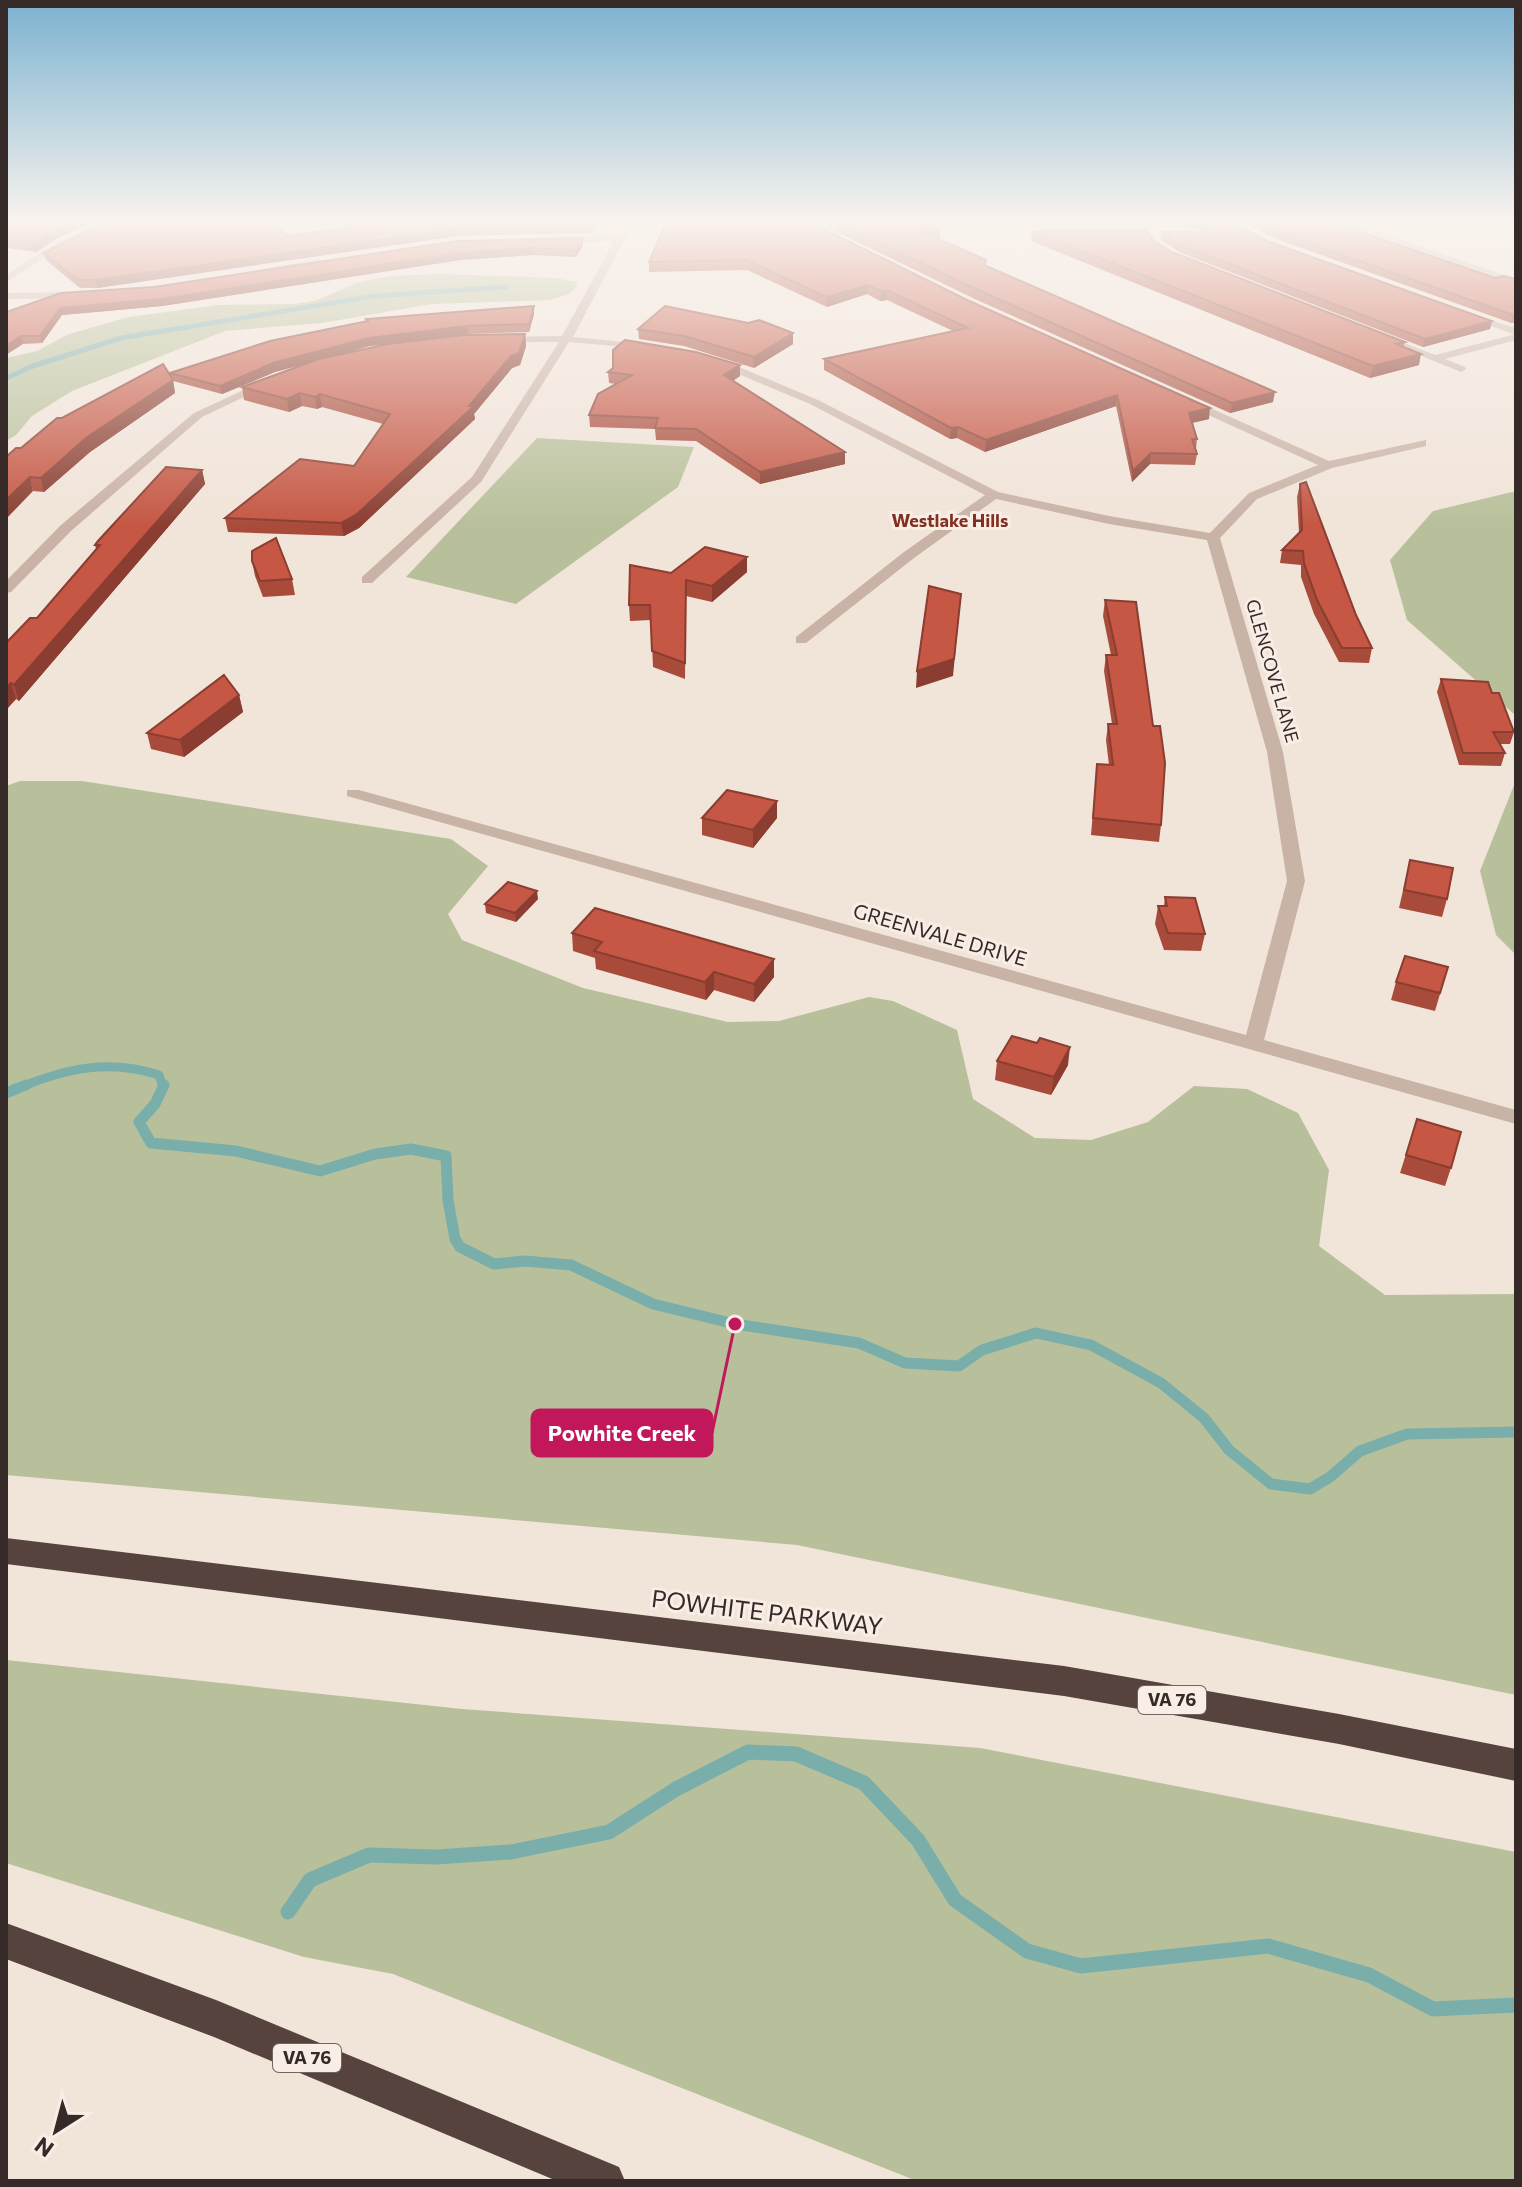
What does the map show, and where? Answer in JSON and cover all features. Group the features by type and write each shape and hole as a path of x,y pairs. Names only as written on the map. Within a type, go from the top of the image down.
{"highway":[{"name":"POWHITE PARKWAY","path":"6,1551 1064,1681 1339,1729 1516,1765"},
{"name":"VA 76","path":"6,1941 216,2019 605,2181"}],"street":[{"path":"367,580 477,479 575,323"},
{"path":"1488,323 1516,334"},
{"path":"1363,330 1461,369"},
{"path":"1435,358 1516,334"},
{"path":"486,340 566,339 666,348"},
{"path":"710,359 741,369 814,402 994,495 1109,520 1213,537 1253,496 1328,465 1422,443"},
{"path":"6,589 66,528 198,415 275,380"},
{"path":"1172,394 1328,465"},
{"path":"801,640 909,555 994,495"},
{"name":"GLENCOVE LANE","path":"1213,537 1275,752 1296,881 1253,1046"},
{"name":"GREENVALE DRIVE","path":"353,793 1516,1117"}],"green space":[{"path":"108,323 321,323 225,331 72,391 32,416 16,435 6,441 6,358 37,351 69,334"},
{"path":"537,438 694,447 678,487 516,604 406,577"},
{"path":"1516,491 1516,780 1515,715 1407,620 1390,560 1433,511"},
{"path":"1516,780 1516,955 1496,935 1480,871"},
{"path":"20,781 82,781 451,839 488,866 448,914 462,940 583,988 728,1022 779,1021 869,997 893,1001 957,1030 973,1099 1035,1138 1091,1140 1148,1122 1194,1086 1247,1089 1298,1113 1329,1170 1319,1246 1385,1295 1516,1294 1516,1695 797,1545 6,1475 6,786"},
{"path":"6,1660 462,1709 980,1748 1516,1852 1516,2181 917,2181 393,1974 304,1957 6,1863"}],"building":[{"path":"6,323 49,323 40,336 21,336 6,346"},
{"path":"358,323 529,323 467,326 369,338 273,363 220,386 170,373 270,341"},
{"path":"645,323 767,323 793,333 754,357 684,336 638,329"},
{"path":"957,323 1019,323 1210,408 1189,413 1197,439 1192,439 1197,454 1151,453 1133,471 1117,395 986,440 958,427 951,428 824,359 968,328"},
{"path":"1052,323 1117,323 1275,392 1232,403"},
{"path":"1265,323 1356,323 1405,342 1396,344 1421,354 1373,366"},
{"path":"1383,323 1484,323 1425,339"},
{"path":"525,334 519,353 511,356 469,406 474,406 357,514 341,523 225,518 300,459 354,466 390,414 320,394 315,397 300,393 287,399 242,387 319,359 388,344 464,335"},
{"path":"625,340 696,352 740,365 724,375 845,452 760,472 696,429 655,428 658,418 589,415 598,394 632,375 608,372 613,368 613,350"},
{"path":"163,364 173,380 86,438 41,478 30,477 6,500 6,457 16,448 21,448 57,418"},
{"path":"166,467 202,470 14,685 11,683 6,688 6,643 30,618 37,618 100,545 95,545 98,541"},
{"path":"1306,482 1356,615 1372,648 1342,648 1317,600 1303,551 1282,550 1302,530 1300,484"},
{"path":"276,538 292,579 260,581 252,561 252,551"},
{"path":"705,547 747,557 712,586 686,580 685,663 652,651 650,605 629,605 630,565 671,573"},
{"path":"929,586 961,594 954,659 917,671"},
{"path":"1105,600 1136,602 1153,726 1160,726 1165,763 1161,825 1093,818 1097,764 1113,765 1108,724 1117,724 1106,655 1117,655"},
{"path":"224,675 239,695 180,740 147,733"},
{"path":"1441,679 1488,682 1492,693 1499,693 1514,732 1493,732 1505,753 1463,753"},
{"path":"727,790 777,801 753,830 702,818"},
{"path":"1410,860 1453,868 1447,899 1404,890"},
{"path":"508,882 537,891 515,913 485,904"},
{"path":"1165,897 1195,898 1205,934 1168,933 1158,906 1167,906"},
{"path":"595,908 774,959 754,984 714,972 705,982 594,951 602,942 572,933"},
{"path":"1405,956 1448,967 1440,993 1396,982"},
{"path":"1012,1036 1037,1043 1040,1038 1070,1047 1054,1077 997,1061"},
{"path":"1417,1119 1461,1132 1451,1168 1406,1155"}],"waterway":[{"path":"6,378 33,366 121,338 211,323"},
{"path":"21,1087 55,1075 106,1067 123,1067 159,1075 163,1087"},
{"path":"21,1087 26,1085"},
{"path":"164,1085 155,1104 139,1122 151,1143 236,1151 320,1171 375,1154 411,1149 446,1156 448,1200 455,1239 460,1247 494,1264 525,1261 571,1265 653,1304 735,1324 859,1343 905,1363 959,1366 982,1350 1036,1333 1091,1345 1161,1383 1204,1418 1229,1450 1271,1484 1310,1489 1330,1477 1360,1451 1407,1434 1516,1432"},
{"path":"6,1093 21,1087"},
{"path":"288,1912 310,1880 369,1855 436,1857 511,1852 609,1832 676,1789 748,1752 796,1754 864,1783 918,1840 955,1900 1027,1951 1081,1966 1268,1946 1369,1975 1433,2009 1516,2005"}],"place":[{"name":"Powhite Creek","path":"735,1324"}],"district":[{"name":"Westlake Hills","path":"950,521"}]}
